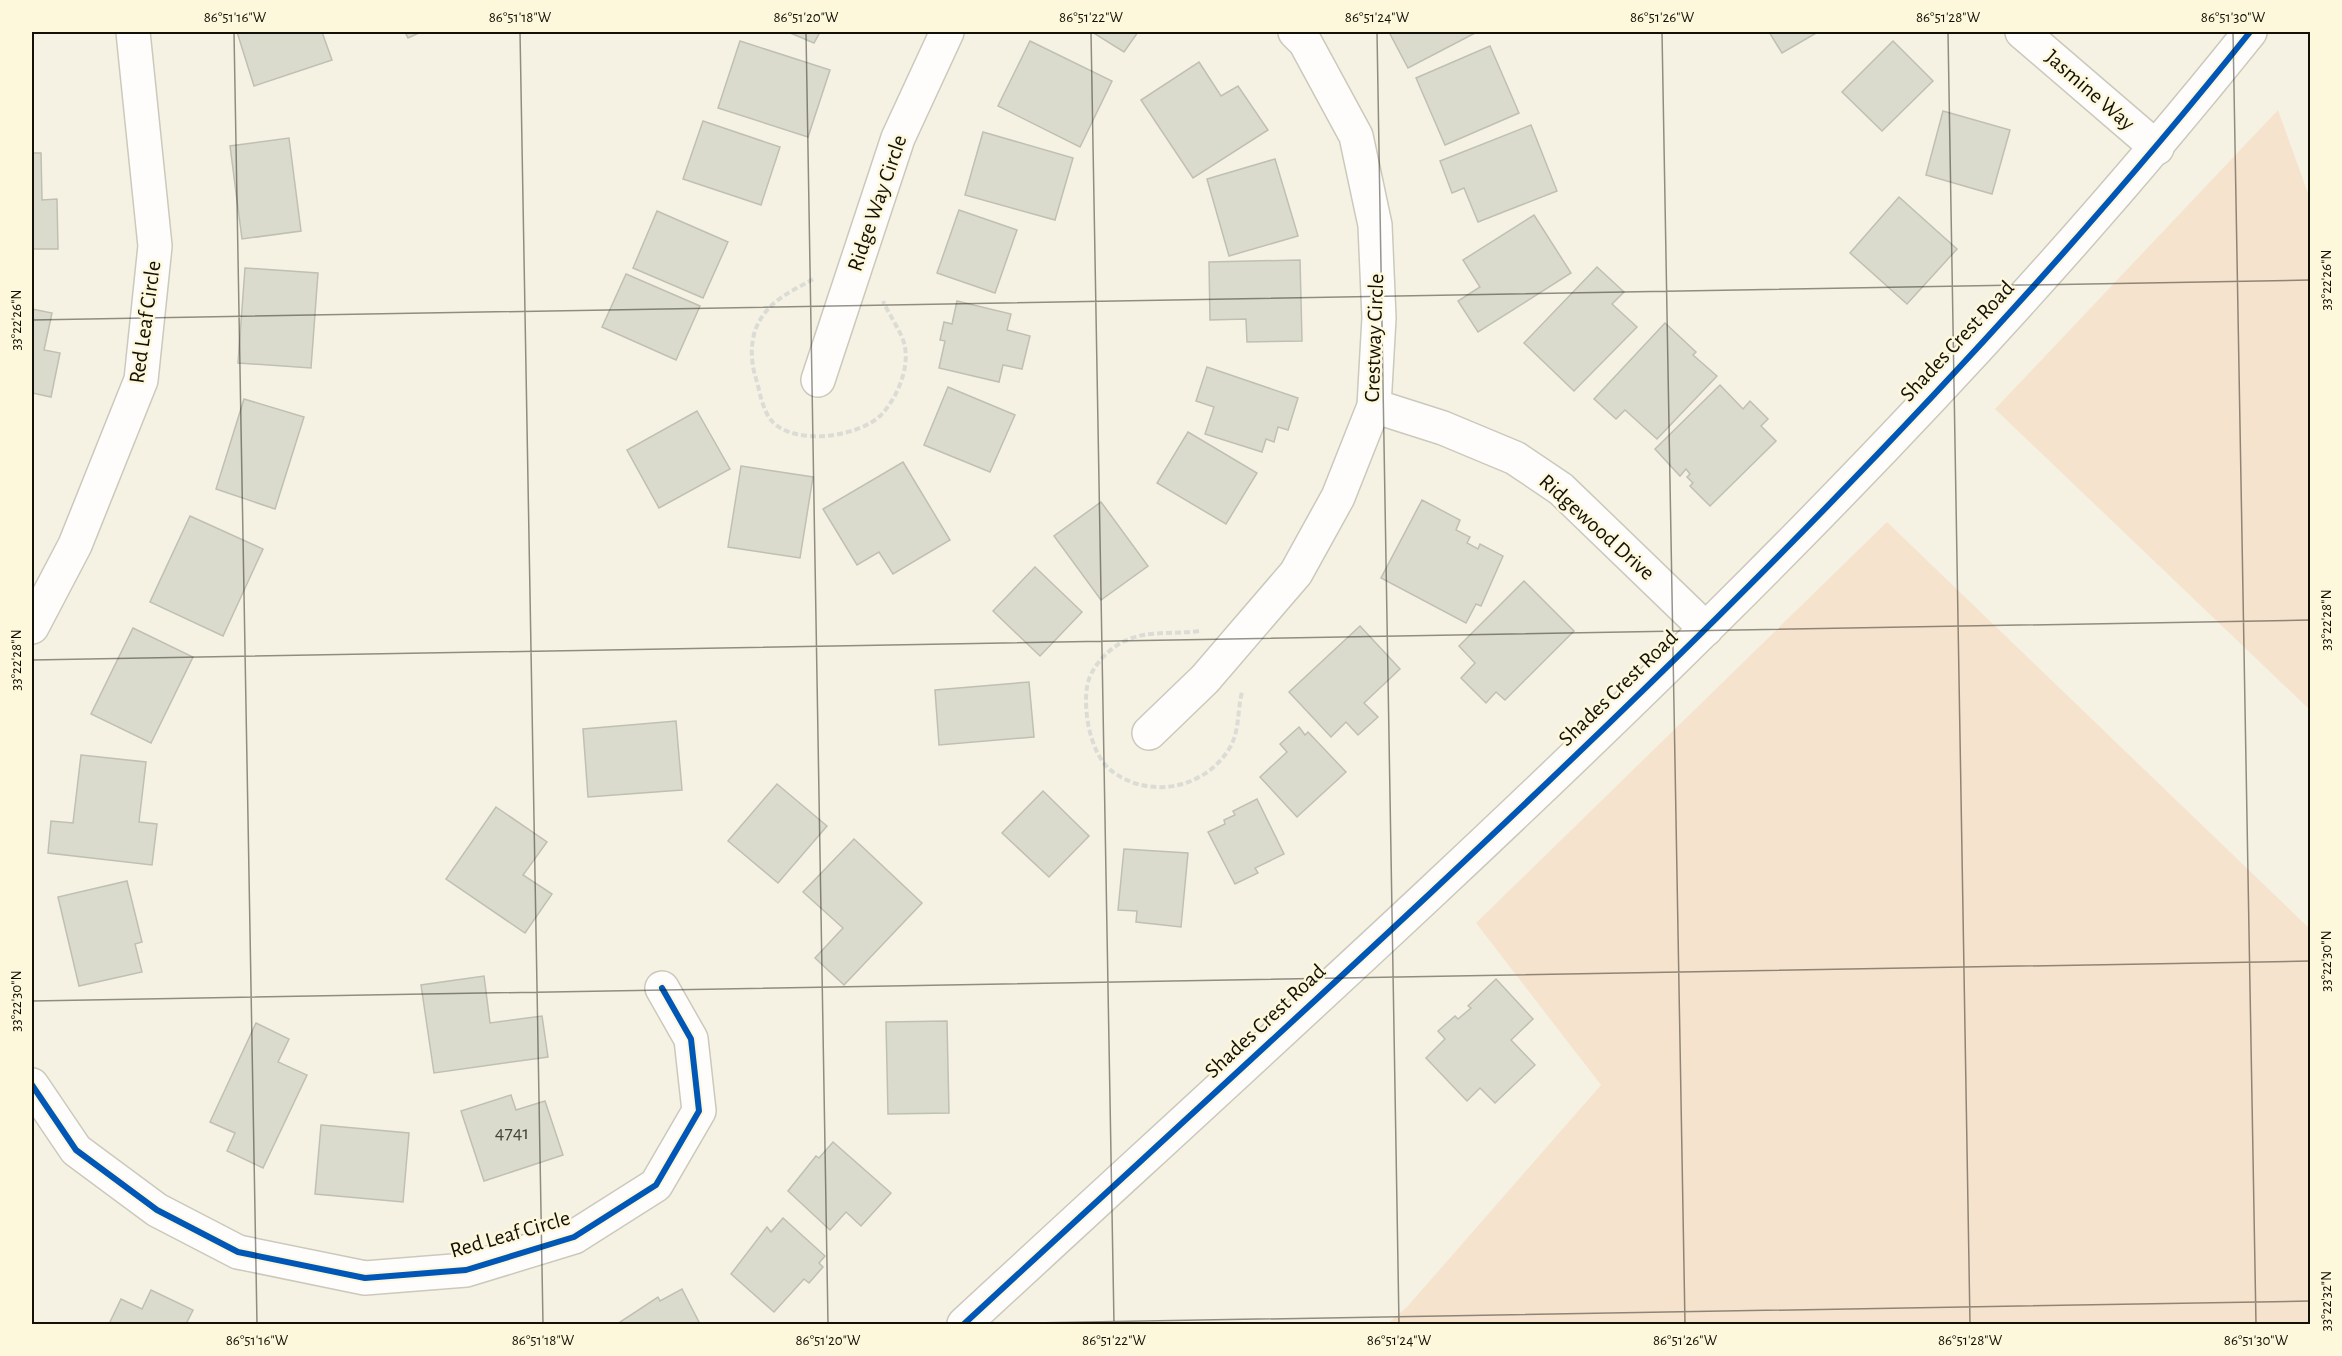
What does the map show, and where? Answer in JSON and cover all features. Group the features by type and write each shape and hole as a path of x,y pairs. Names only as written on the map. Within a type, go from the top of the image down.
{"street":[{"name":"Red Leaf Circle","path":"32,627 75,545 141,380 155,246 133,32"},
{"name":"Ridge Way Circle","path":"818,380 898,138 947,32"},
{"name":"Crestway Circle","path":"1149,733 1205,679 1296,573 1338,497 1374,406 1379,318 1375,225 1356,136 1305,42 1295,32"},
{"name":"Jasmine Way","path":"2022,32 2157,148"},
{"name":"Shades Crest Road","path":"964,1324 1450,874 1706,629 1935,393 2157,148 2250,32"},
{"name":"Ridgewood Drive","path":"1374,406 1443,428 1515,458 1543,476 1561,489 1706,629"},
{"name":"Red Leaf Circle","path":"32,1084 76,1150 157,1210 238,1252 365,1278 466,1270 574,1237 656,1185 699,1112 691,1039 662,988"}],"path":[{"path":"1206,627 1199,631 1136,636 1117,645 1099,661 1087,686 1087,721 1097,752 1112,772 1146,786 1168,788 1191,782 1211,769 1229,751 1238,732 1244,686"}],"shaded area":[{"path":"2278,110 2310,199 2310,710 1995,409"},
{"path":"1887,522 2310,929 2310,1324 1387,1324 1407,1307 1601,1085 1476,923"}],"building":[{"path":"237,32 322,32 332,60 254,86"},
{"path":"405,32 421,32 408,38"},
{"path":"788,32 820,32 814,43"},
{"path":"1092,32 1138,32 1124,52"},
{"path":"1389,32 1477,32 1408,68"},
{"path":"1769,32 1818,32 1782,53"},
{"path":"740,41 830,70 808,137 718,108"},
{"path":"1030,41 1112,81 1080,147 998,106"},
{"path":"1893,41 1933,81 1882,131 1842,92"},
{"path":"1490,46 1519,113 1445,145 1416,78"},
{"path":"1199,62 1221,96 1238,86 1268,130 1193,178 1141,100"},
{"path":"1943,111 2010,130 1992,194 1926,175"},
{"path":"703,121 780,147 761,205 683,179"},
{"path":"1531,125 1557,191 1478,222 1464,188 1452,193 1440,161"},
{"path":"983,132 1073,158 1055,220 965,195"},
{"path":"289,138 301,231 242,239 230,146"},
{"path":"32,153 41,153 42,200 57,199 58,249 32,249"},
{"path":"1275,159 1298,236 1229,256 1207,179"},
{"path":"1899,197 1957,249 1907,304 1850,253"},
{"path":"959,210 1017,230 995,293 937,273"},
{"path":"657,211 728,242 703,298 633,268"},
{"path":"1534,215 1571,273 1478,332 1458,301 1480,287 1463,260"},
{"path":"1300,260 1302,341 1247,342 1246,319 1210,320 1209,262"},
{"path":"1597,267 1624,292 1612,304 1637,327 1574,391 1524,343"},
{"path":"245,268 318,273 311,368 238,363"},
{"path":"626,274 700,306 676,360 602,327"},
{"path":"957,301 1011,314 1007,330 1030,336 1022,369 1003,365 999,382 939,368 945,341 940,340 944,322 952,324"},
{"path":"32,309 52,313 44,350 60,353 51,397 32,393"},
{"path":"1665,323 1696,352 1693,355 1717,376 1657,439 1625,410 1616,419 1594,399"},
{"path":"1207,367 1298,398 1288,430 1278,427 1274,442 1266,439 1262,452 1205,434 1214,407 1196,401"},
{"path":"1720,385 1743,409 1750,401 1768,419 1761,426 1776,441 1710,506 1690,486 1693,483 1687,477 1690,474 1686,469 1680,476 1655,449"},
{"path":"948,387 1015,415 990,472 924,445"},
{"path":"244,399 304,417 275,509 216,489"},
{"path":"697,411 730,469 659,508 627,450"},
{"path":"1188,432 1257,473 1226,524 1157,483"},
{"path":"903,462 950,540 893,574 879,552 857,565 823,509"},
{"path":"741,466 813,477 800,558 728,547"},
{"path":"1422,500 1460,520 1456,530 1470,537 1467,543 1478,549 1480,544 1503,556 1481,606 1476,604 1466,623 1381,578"},
{"path":"1101,502 1148,566 1101,600 1054,536"},
{"path":"190,516 263,549 223,636 150,602"},
{"path":"1035,567 1082,612 1040,656 993,611"},
{"path":"1524,581 1574,631 1505,700 1496,692 1486,703 1461,678 1475,663 1459,646"},
{"path":"1360,626 1400,669 1364,703 1378,717 1358,735 1346,722 1331,737 1289,692"},
{"path":"133,628 193,657 151,743 91,714"},
{"path":"1029,682 1034,737 939,745 935,690"},
{"path":"676,721 682,790 588,797 583,729"},
{"path":"1299,727 1305,735 1308,732 1346,772 1297,817 1260,777 1287,752 1280,744"},
{"path":"81,755 146,762 139,822 157,824 152,865 48,853 51,821 73,823"},
{"path":"777,784 827,826 778,883 728,841"},
{"path":"1043,791 1089,836 1049,877 1002,833"},
{"path":"1257,799 1284,854 1255,868 1258,873 1235,884 1208,832 1225,824 1224,820 1235,815 1233,811"},
{"path":"496,807 547,842 523,875 552,894 525,933 446,879"},
{"path":"854,839 922,903 844,985 815,958 843,928 803,892"},
{"path":"1124,849 1188,853 1181,927 1136,922 1137,911 1118,910"},
{"path":"127,881 142,942 135,944 142,972 79,986 58,897"},
{"path":"484,976 490,1023 542,1016 548,1057 434,1073 421,985"},
{"path":"1496,979 1533,1019 1511,1040 1535,1065 1495,1103 1480,1088 1467,1101 1426,1058 1445,1039 1438,1031 1455,1016 1458,1019 1471,1008 1468,1006"},
{"path":"947,1021 949,1113 888,1114 886,1022"},
{"path":"256,1023 289,1039 278,1062 307,1075 263,1168 227,1151 235,1133 210,1122"},
{"path":"511,1095 516,1110 545,1101 563,1155 484,1181 461,1111"},
{"path":"321,1125 409,1133 403,1202 315,1194"},
{"path":"833,1142 891,1193 861,1226 846,1212 830,1230 788,1191 816,1156 819,1158"},
{"path":"783,1218 825,1256 819,1263 823,1267 809,1283 804,1279 774,1312 731,1274 767,1227 771,1232"},
{"path":"682,1289 700,1324 617,1324 658,1297 660,1301"},
{"path":"151,1290 193,1310 186,1324 109,1324 121,1299 142,1309"}],"cycle path":[{"path":"964,1324 1466,859 1631,702 1793,541 1951,376 2104,207 2250,32"},
{"path":"32,1085 76,1150 157,1210 238,1252 365,1278 466,1270 574,1237 656,1185 699,1111 691,1039 662,988"}]}
